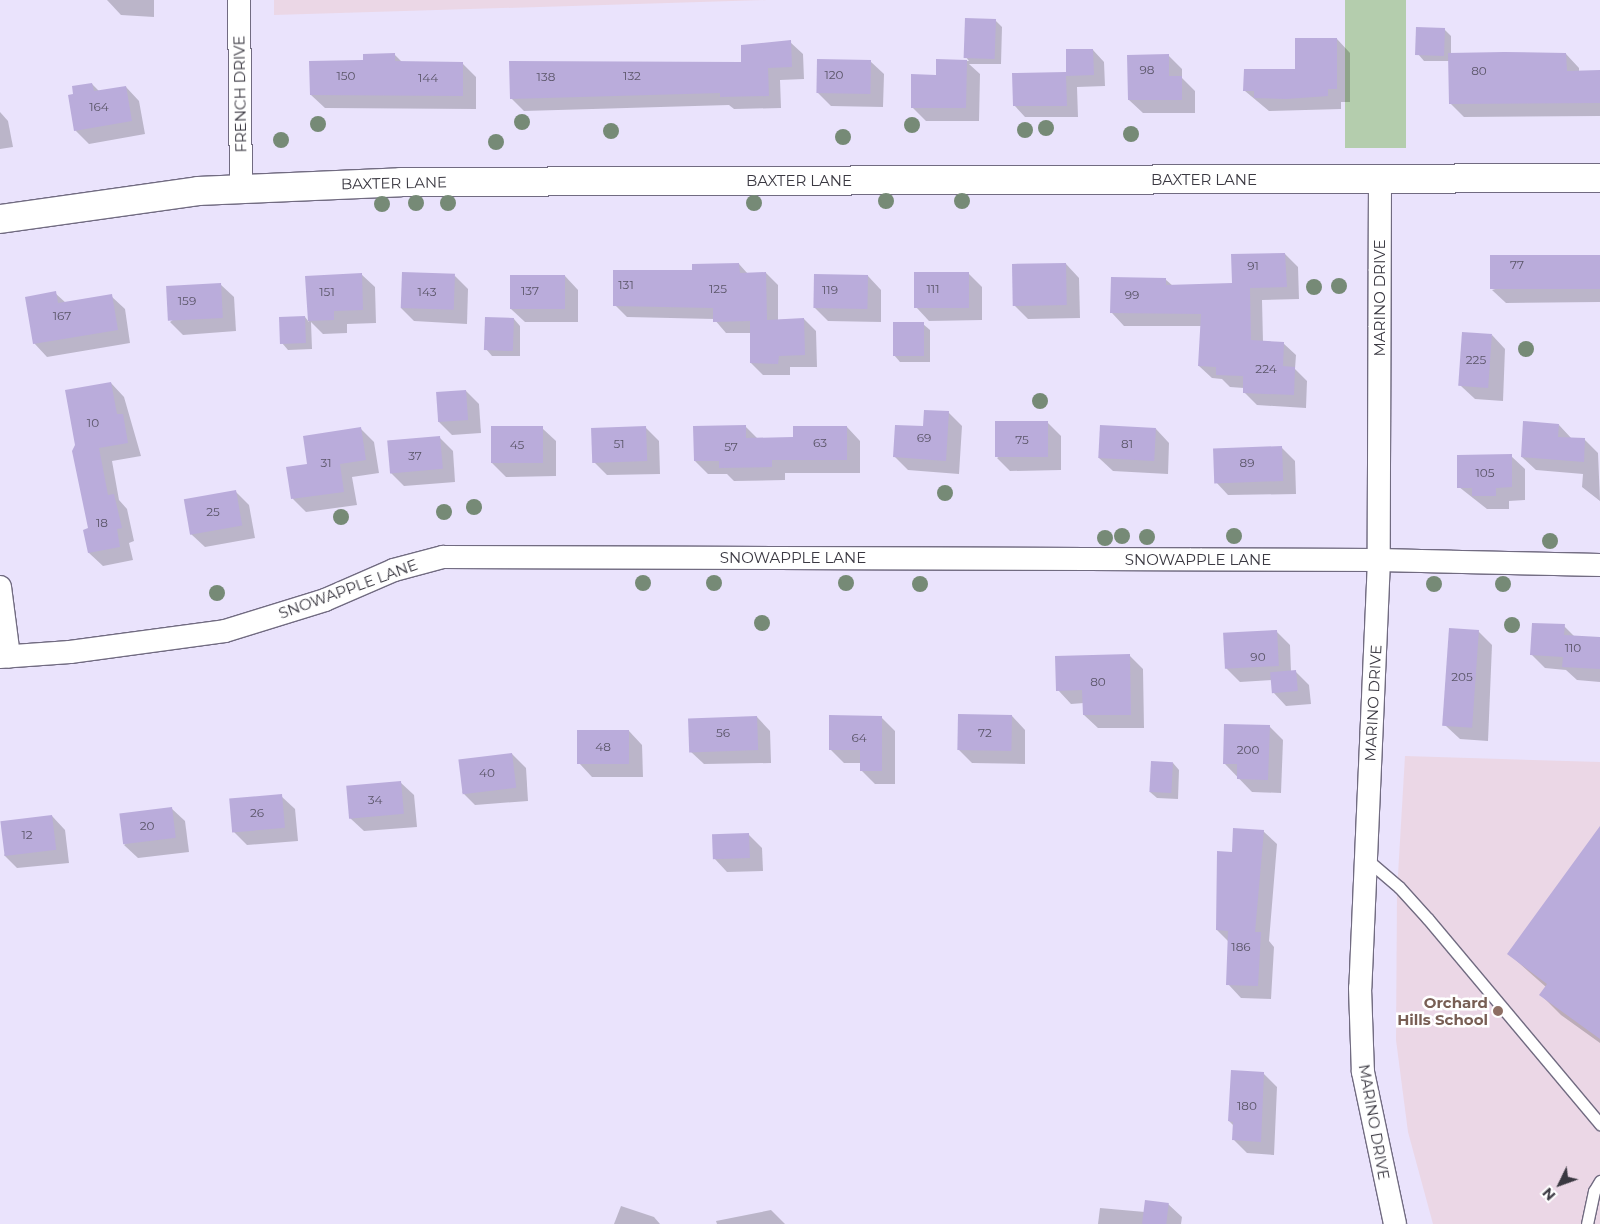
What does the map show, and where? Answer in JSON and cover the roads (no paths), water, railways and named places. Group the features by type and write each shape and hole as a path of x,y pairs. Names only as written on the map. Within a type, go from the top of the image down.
{"street":[{"name":"FRENCH DRIVE","path":"239,0 241,187"},
{"name":"BAXTER LANE","path":"0,219 241,187 400,182 1600,178"},
{"name":"MARINO DRIVE","path":"1380,179 1379,560 1360,988 1363,1072 1395,1224"},
{"name":"SNOWAPPLE LANE","path":"4,656 70,652 225,631 325,600 394,570 443,557 1379,560 1600,565"},
{"path":"0,587 4,656"}],"lane":[{"path":"1365,858 1399,887 1428,919 1600,1124"},
{"path":"1587,1224 1594,1191 1600,1181"}],"place":[{"name":"Orchard Hills School","path":"1498,1011"}]}
